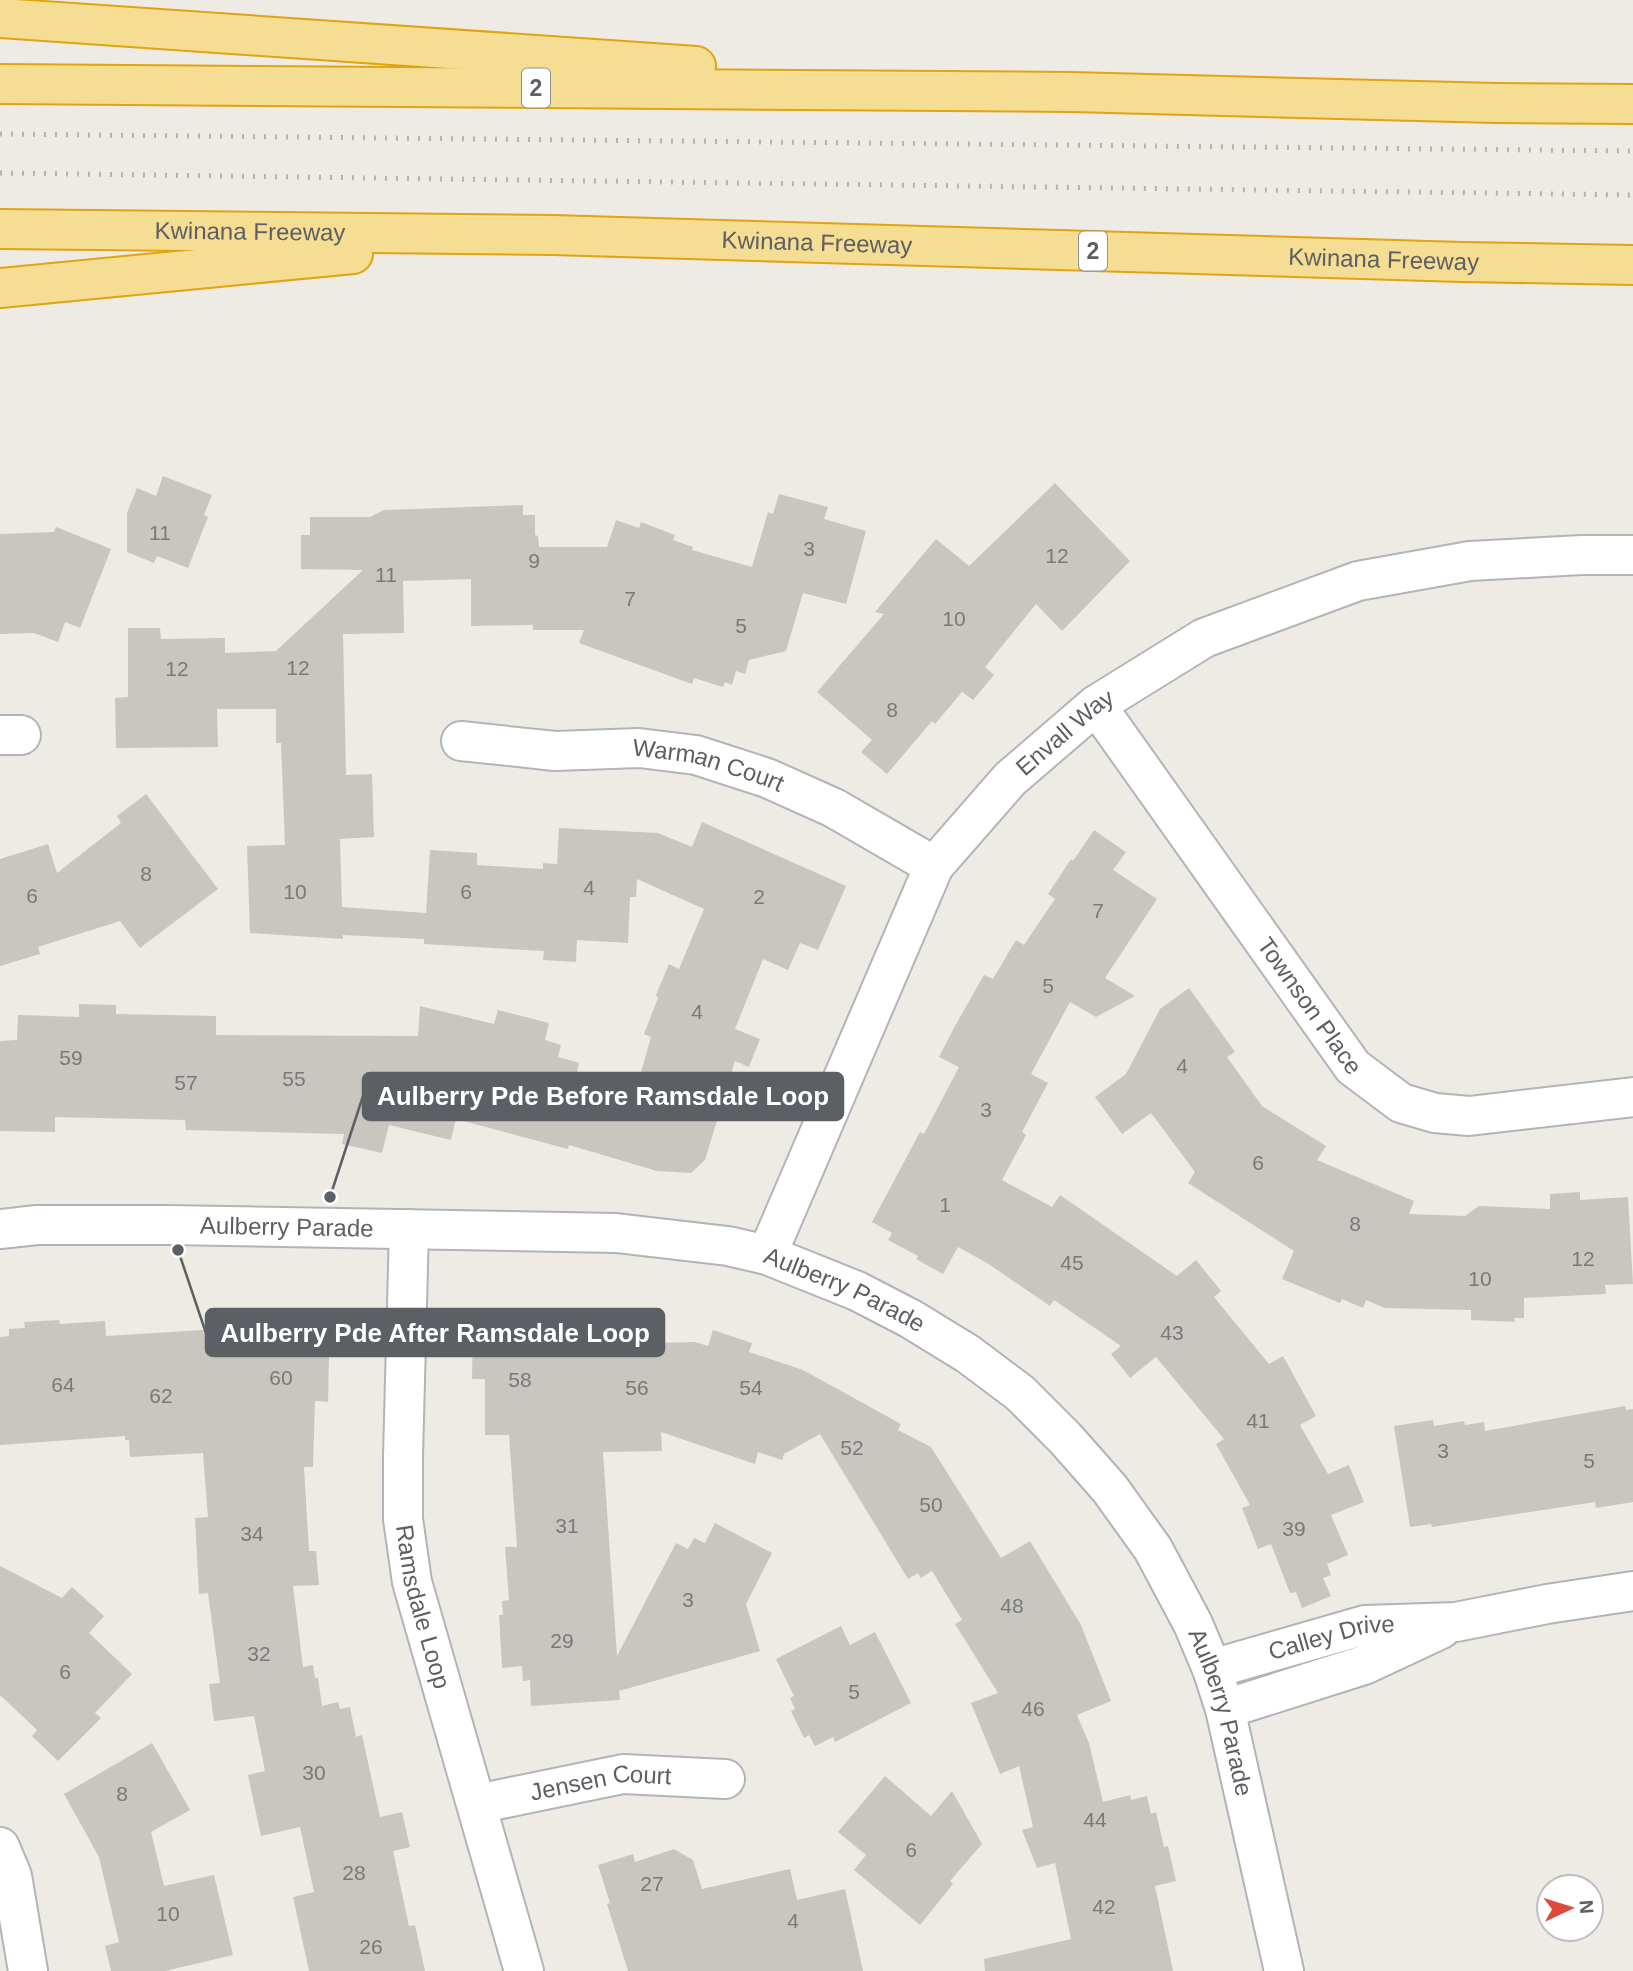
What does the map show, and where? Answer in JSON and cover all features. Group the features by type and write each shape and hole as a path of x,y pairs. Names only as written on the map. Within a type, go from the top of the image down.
{"highway":[{"path":"0,18 1072,92"},
{"name":"2","path":"0,84 1072,92 1633,104"},
{"name":"Kwinana Freeway","path":"0,229 553,236 1434,262 1633,265"},
{"path":"0,288 553,236"}],"street":[{"name":"Envall Way","path":"767,1255 934,866 1010,779 1096,705 1205,638 1358,581 1470,561 1633,555"},
{"name":"Townson Place","path":"1096,705 1353,1066 1401,1103 1435,1113 1469,1116 1633,1097"},
{"name":"Warman Court","path":"461,741 555,751 639,748 696,755 767,778 834,808 934,866"},
{"name":"Aulberry Parade","path":"0,1229 75,1225 616,1233 728,1246 767,1255 857,1291 911,1319 968,1354 1020,1393 1110,1489 1146,1539 1193,1625 1225,1710 1284,1971"},
{"name":"Ramsdale Loop","path":"408,1229 403,1443 404,1519 412,1582 524,1971"},
{"name":"Calley Drive","path":"1212,1670 1365,1625 1456,1622 1633,1591"},
{"name":"Calley Drive","path":"1225,1710 1364,1665 1456,1622"},
{"name":"Jensen Court","path":"477,1804 623,1774 725,1779"},
{"path":"0,1847 12,1876 28,1971"}],"building":[{"path":"163,476 212,495 204,515 208,517 188,568 157,556 154,563 127,552 127,513 137,488 156,496"},
{"path":"1055,483 1130,561 1062,631 1036,604 985,667 994,675 973,700 962,692 935,724 932,721 887,774 861,752 872,740 817,692 884,614 875,612 936,539 969,566"},
{"path":"779,494 828,507 824,519 866,531 846,604 803,593 786,651 749,660 745,674 736,671 732,685 725,682 723,687 694,678 692,684 579,643 584,630 533,630 533,625 471,626 471,579 403,581 404,633 343,634 346,775 372,774 374,837 340,839 342,907 426,913 430,850 477,853 477,865 543,869 543,863 557,864 559,828 658,833 692,847 702,822 846,886 818,950 800,943 788,970 763,959 735,1029 760,1039 749,1067 735,1061 705,1160 691,1173 657,1171 569,1145 568,1149 456,1119 451,1140 389,1125 382,1153 342,1144 344,1134 186,1130 185,1120 55,1117 55,1132 0,1131 0,1041 17,1040 18,1015 79,1017 79,1004 116,1005 116,1014 216,1016 216,1035 418,1036 420,1006 494,1024 498,1010 549,1023 545,1040 561,1045 558,1057 579,1063 577,1072 636,1090 651,1037 644,1034 658,998 656,995 669,964 679,969 704,909 637,879 636,897 630,897 628,943 577,940 576,962 543,960 544,951 424,944 424,939 343,935 343,939 250,933 247,846 285,845 281,743 276,743 276,709 217,709 218,747 116,748 115,698 128,697 128,628 160,628 161,639 225,638 225,653 276,651 363,570 301,569 301,535 310,535 310,517 370,517 384,510 523,505 523,515 535,515 535,535 538,536 539,547 607,547 616,520 639,528 641,522 675,535 673,540 693,547 692,550 752,567 768,512 773,514"},
{"path":"56,527 111,549 80,628 65,622 58,642 34,633 0,634 0,534 54,532"},
{"path":"146,794 218,889 140,948 120,921 38,947 40,954 0,966 0,859 48,844 57,873 121,823 117,816"},
{"path":"1094,830 1126,852 1113,870 1157,899 1105,978 1135,996 1096,1017 1070,1002 1031,1074 1048,1083 1022,1132 1026,1135 1002,1180 1052,1207 1060,1195 1177,1276 1196,1260 1221,1291 1214,1297 1269,1364 1283,1356 1316,1416 1300,1425 1328,1474 1349,1465 1364,1502 1331,1515 1348,1555 1327,1564 1331,1575 1323,1578 1331,1596 1302,1608 1296,1592 1290,1593 1271,1544 1258,1549 1242,1508 1250,1505 1216,1444 1224,1439 1156,1357 1130,1378 1111,1354 1121,1346 1054,1300 1050,1306 987,1263 958,1247 943,1274 916,1259 918,1256 888,1240 892,1233 872,1222 920,1132 924,1134 959,1067 939,1057 955,1026 984,975 993,979 1016,940 1024,945 1055,899 1048,894"},
{"path":"1189,988 1235,1052 1227,1057 1262,1106 1326,1146 1317,1160 1414,1201 1409,1214 1465,1216 1479,1206 1550,1209 1550,1194 1580,1192 1580,1200 1628,1197 1633,1284 1605,1285 1606,1294 1524,1298 1524,1318 1514,1318 1515,1322 1471,1320 1471,1310 1385,1308 1366,1300 1363,1308 1342,1299 1340,1303 1282,1279 1294,1251 1188,1183 1195,1172 1151,1113 1122,1134 1095,1097 1126,1074 1160,1009"},
{"path":"59,1320 60,1324 105,1321 106,1336 235,1328 235,1323 252,1324 252,1320 323,1321 322,1355 329,1355 328,1402 315,1401 313,1467 304,1467 309,1551 316,1551 319,1585 293,1586 303,1667 313,1665 322,1706 338,1702 340,1709 350,1707 356,1737 362,1735 380,1817 402,1812 410,1847 393,1851 409,1926 415,1925 425,1971 309,1971 293,1897 314,1892 300,1827 261,1836 248,1775 265,1771 254,1716 214,1721 209,1684 220,1683 208,1593 199,1594 195,1518 208,1517 203,1453 130,1457 129,1440 125,1440 125,1436 0,1445 0,1337 9,1336 9,1329 25,1328 24,1322"},
{"path":"615,1322 615,1344 695,1342 708,1346 713,1330 752,1343 749,1352 803,1370 901,1424 898,1430 931,1447 1001,1558 1030,1541 1081,1625 1111,1701 1077,1715 1089,1743 1103,1802 1130,1795 1131,1800 1147,1796 1151,1814 1156,1812 1164,1847 1168,1846 1176,1881 1155,1886 1173,1971 985,1971 984,1959 1071,1939 1055,1863 1037,1868 1022,1830 1033,1827 1019,1766 1000,1774 971,1703 998,1693 955,1624 962,1620 932,1571 921,1578 918,1573 908,1579 820,1434 784,1454 782,1460 758,1452 755,1464 661,1432 662,1451 603,1452 617,1656 676,1543 688,1549 694,1538 705,1543 715,1523 772,1553 746,1604 760,1651 619,1691 620,1700 531,1706 530,1680 523,1681 522,1666 502,1668 499,1615 503,1615 502,1601 509,1600 505,1547 517,1547 509,1435 485,1435 485,1379 472,1379 473,1326 586,1327 585,1323"},
{"path":"1625,1406 1626,1410 1633,1409 1633,1502 1596,1508 1595,1502 1432,1527 1431,1524 1410,1527 1394,1426 1433,1420 1434,1426 1464,1421 1465,1425 1484,1422 1485,1431"},
{"path":"0,1566 62,1598 72,1587 104,1616 89,1633 132,1674 95,1713 101,1718 58,1761 32,1736 37,1730 0,1695"},
{"path":"841,1626 850,1645 875,1632 911,1703 835,1742 833,1737 815,1746 809,1735 804,1738 791,1711 795,1709 790,1698 794,1696 776,1659"},
{"path":"152,1743 190,1810 151,1832 164,1886 214,1875 233,1955 165,1971 111,1971 105,1946 119,1942 99,1857 64,1794"},
{"path":"885,1776 931,1816 952,1791 982,1844 950,1881 953,1884 920,1925 854,1870 866,1855 838,1832"},
{"path":"674,1849 693,1860 702,1889 790,1869 797,1900 845,1889 863,1971 628,1971 598,1865 633,1854 635,1862"}],"railway":[{"path":"0,134 1633,151"},
{"path":"0,173 1633,195"}],"place":[{"name":"Aulberry Pde Before Ramsdale Loop","path":"330,1197"},
{"name":"Aulberry Pde After Ramsdale Loop","path":"178,1250"}]}
